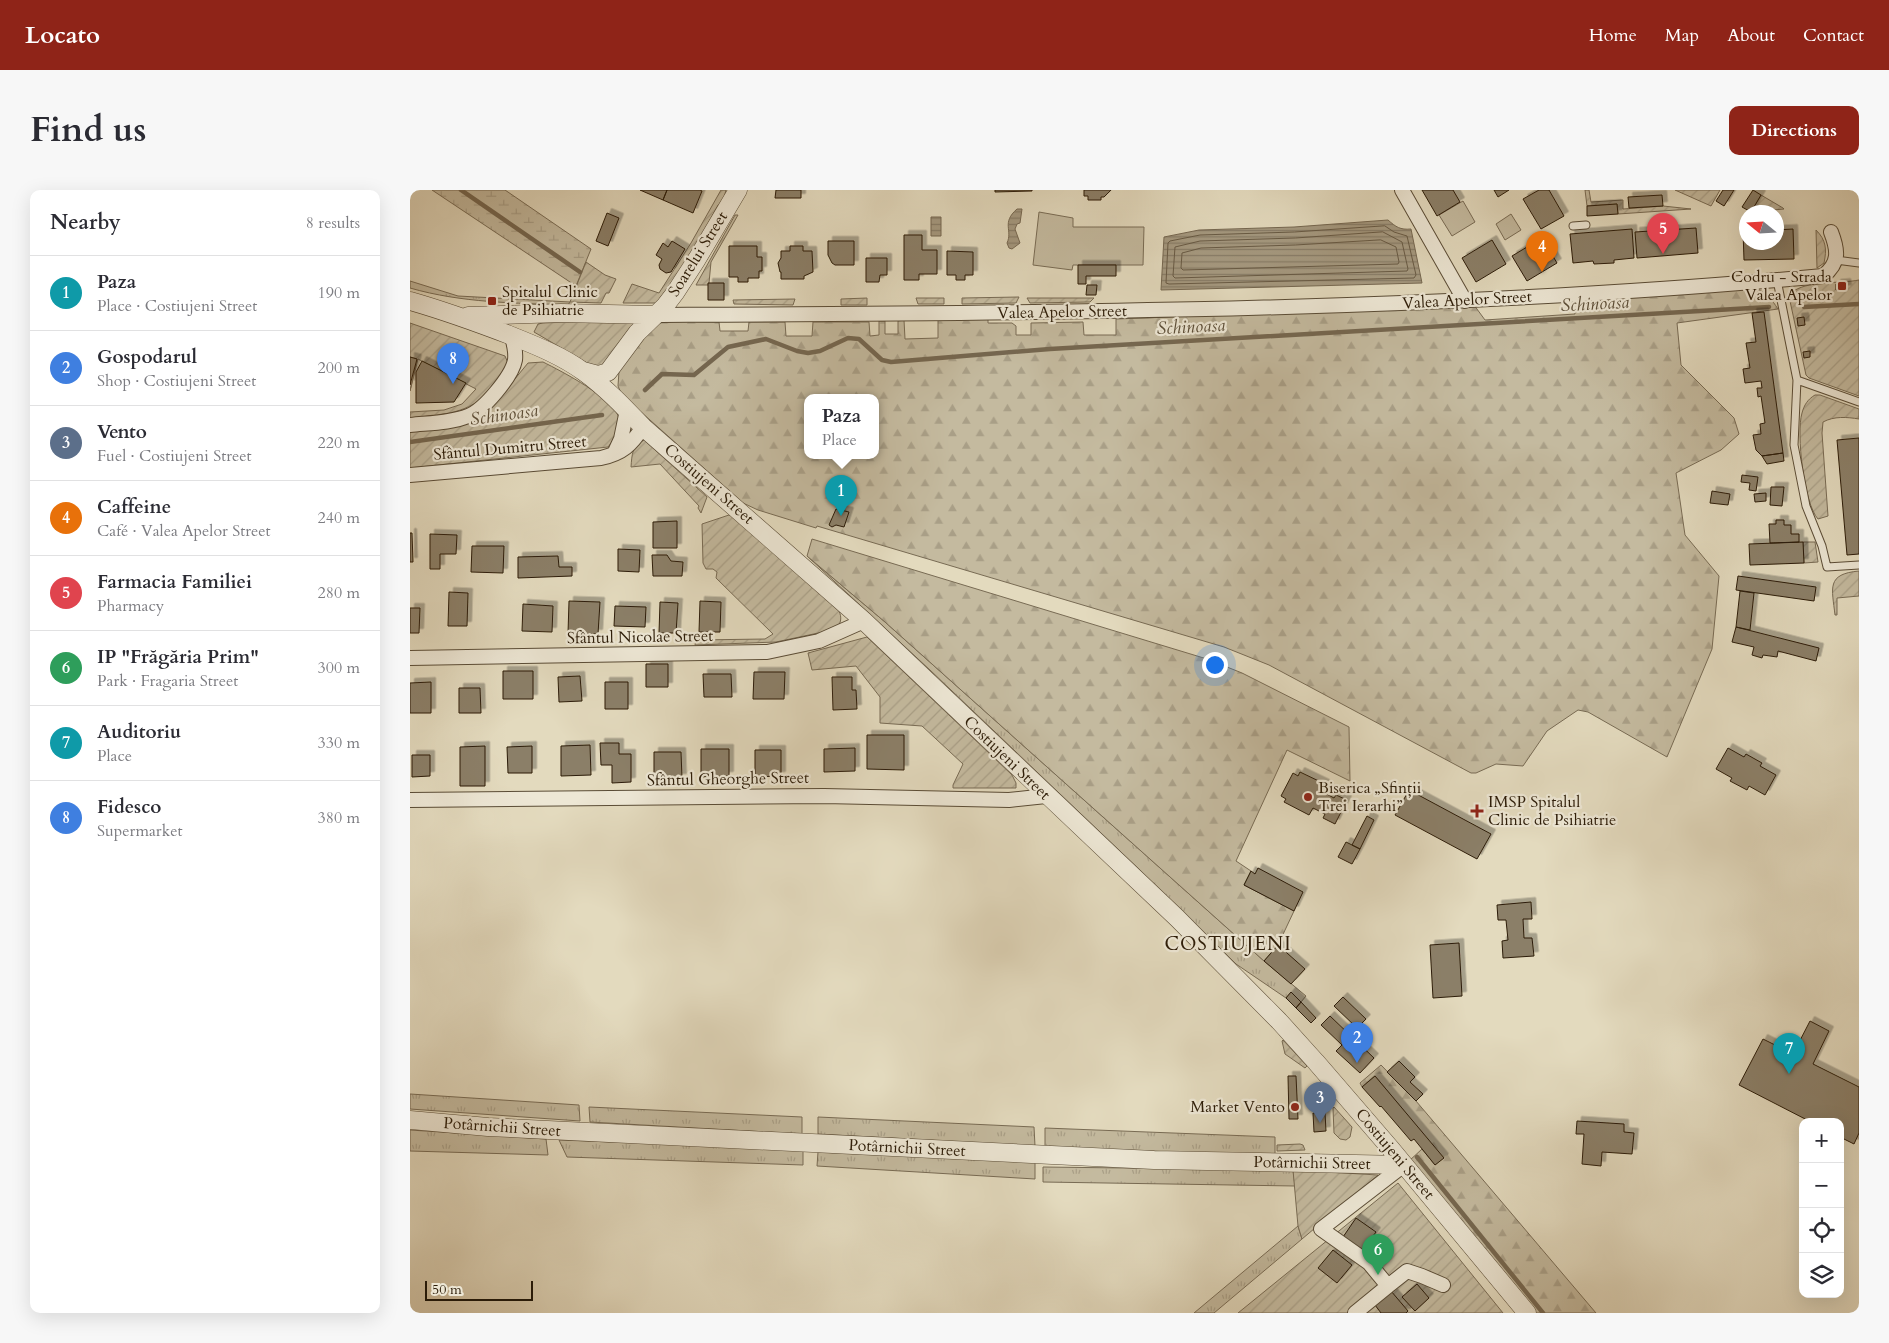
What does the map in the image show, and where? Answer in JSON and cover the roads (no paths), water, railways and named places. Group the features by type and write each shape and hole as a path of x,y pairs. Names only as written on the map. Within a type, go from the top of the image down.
{"street":[{"name":"Soarelui Street","path":"608,372 637,333 675,293 738,190"},
{"path":"1402,190 1465,301"},
{"path":"1831,232 1835,242 1836,260"},
{"name":"Valea Apelor Street","path":"460,316 536,314 1023,313 1465,301 1823,276 1833,267 1836,260"},
{"name":"Costiujeni Street","path":"410,301 460,316 529,343 556,355 583,371 611,393 643,427 864,621 1046,796 1177,918 1278,1021 1358,1109 1527,1313"},
{"path":"529,343 522,332 526,320 536,314"},
{"path":"619,314 631,318 636,324 637,333"},
{"path":"410,425 447,421 469,416 486,402 507,378 513,367 515,350 512,337"},
{"path":"583,371 598,375 608,372 611,393"},
{"path":"614,455 621,439 627,410"},
{"name":"Sfântul Dumitru Street","path":"410,475 601,458 620,452 638,435 643,427"},
{"name":"Sfântul Nicolae Street","path":"410,658 767,652 819,641 864,621"},
{"name":"Sfântul Gheorghe Street","path":"410,800 824,796 1009,800 1046,796"},
{"name":"Potârnichii Street","path":"410,1120 488,1127 1154,1160 1404,1165"},
{"path":"1388,1286 1369,1263 1320,1229 1404,1165"},
{"path":"1356,1313 1407,1271 1443,1285"}],"lane":[{"path":"1573,226 1586,225"},
{"path":"1836,260 1859,263"},
{"path":"1777,280 1797,380 1794,445 1806,506 1822,546 1827,567 1859,565"},
{"path":"1797,380 1859,402"}],"water":[{"path":"1017,209 1022,209 1020,223 1017,224 1015,229 1020,243 1012,249 1009,248 1007,243 1009,234 1008,222"},
{"path":"931,217 941,217 941,236 931,236"},
{"path":"1388,220 1398,228 1411,229 1422,283 1161,290 1164,237 1199,230 1294,227"}],"waterway":[{"path":"461,190 580,272"},
{"name":"Schinoasa","path":"1804,307 1859,304"},
{"name":"Schinoasa","path":"645,390 662,374 694,375 728,347 766,339 797,351 808,353 820,351 848,338 859,339 882,360 891,362 1050,349 1769,307"},
{"name":"Schinoasa","path":"410,442 602,415"},
{"path":"1417,1157 1543,1313"}],"place":[{"name":"Farmacia Familiei","path":"1663,254"},
{"name":"Caffeine","path":"1542,272"},
{"name":"Codru - Strada Valea Apelor","path":"1842,286"},
{"name":"Spitalul Clinic de Psihiatrie","path":"492,301"},
{"name":"Fidesco","path":"453,384"},
{"name":"Paza","path":"841,516"},
{"name":"Biserica „Sfinții Trei Ierarhi”","path":"1308,797"},
{"name":"IMSP Spitalul Clinic de Psihiatrie","path":"1477,811"},
{"name":"Gospodarul","path":"1357,1063"},
{"name":"Auditoriu","path":"1789,1074"},
{"name":"Market Vento","path":"1295,1107"},
{"name":"Vento","path":"1320,1123"},
{"name":"IP \"Frăgăria Prim\"","path":"1378,1275"}],"district":[{"name":"COSTIUJENI","path":"1228,944"}]}
